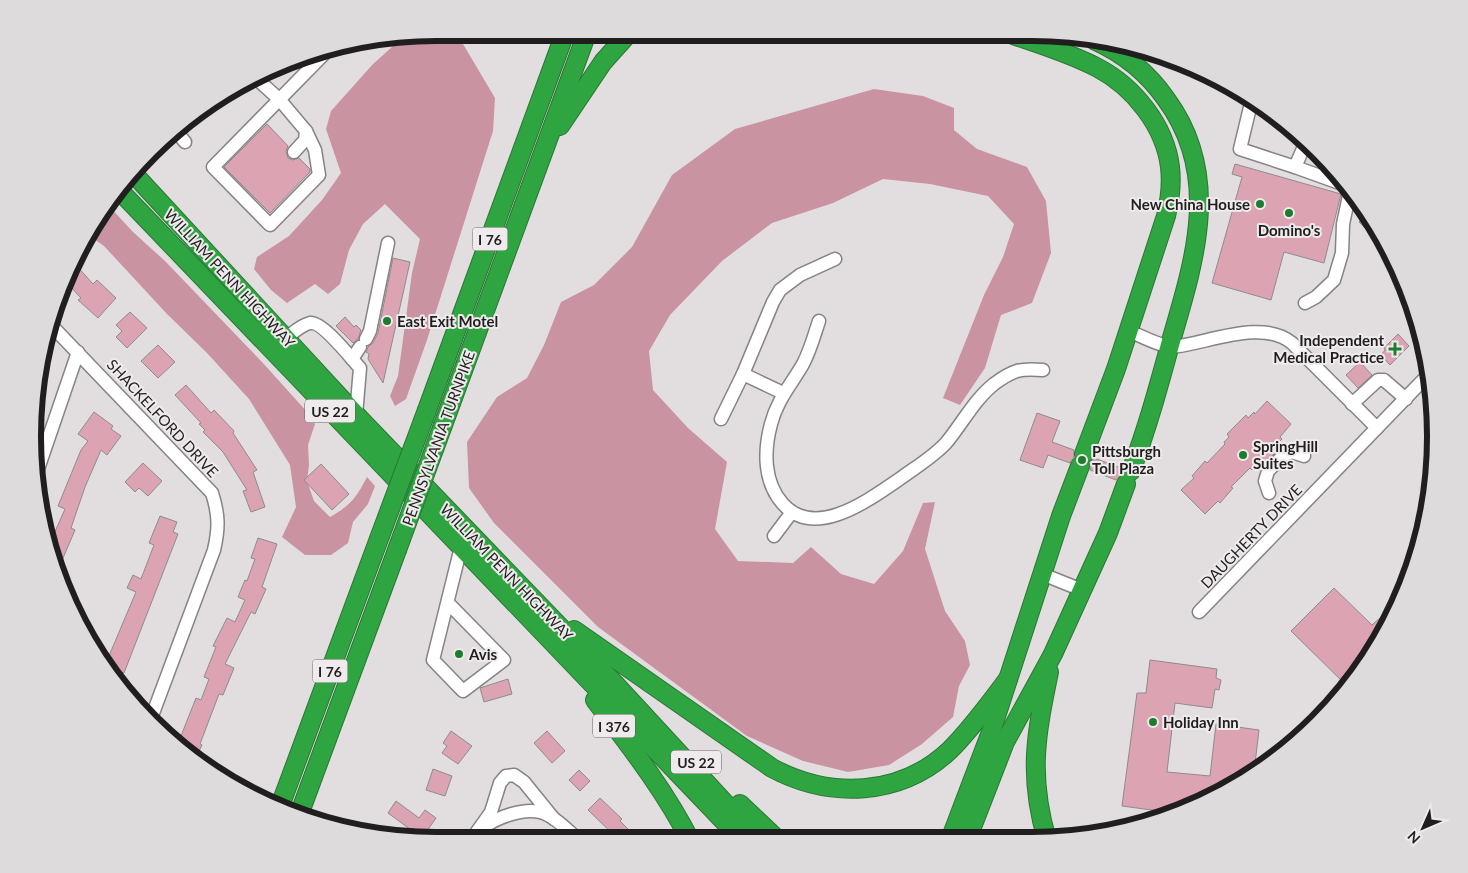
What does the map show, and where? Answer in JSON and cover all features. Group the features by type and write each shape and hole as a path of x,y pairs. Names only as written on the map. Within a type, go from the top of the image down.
{"highway":[{"name":"PENNSYLVANIA TURNPIKE","path":"282,801 562,41"},
{"name":"PENNSYLVANIA TURNPIKE","path":"302,808 584,41"},
{"path":"541,155 602,62 622,41"},
{"path":"953,832 991,732 1042,574 1129,331 1162,231 1171,190 1170,166 1164,142 1143,106 1128,90 1110,76 1086,62 1030,41"},
{"path":"970,832 1005,742 1053,654 1108,534 1147,429 1197,241 1200,207 1196,163 1186,133 1172,106 1161,92 1144,73 1113,50"},
{"name":"WILLIAM PENN HIGHWAY","path":"138,178 356,415 615,684 752,832"},
{"name":"WILLIAM PENN HIGHWAY","path":"124,195 734,832"},
{"path":"532,598 593,644 761,761 793,778 816,786 842,788 869,787 896,781 919,771 950,750 1008,679"},
{"name":"I 376","path":"543,632 648,770 670,802 686,832"},
{"path":"1045,831 1038,804 1035,768 1038,730 1053,654"},
{"name":"US 22","path":"615,684 770,832"}],"street":[{"path":"261,83 279,99 306,130 316,150 319,176 270,226 213,167 279,99 319,59"},
{"path":"1250,107 1240,149 1333,181"},
{"path":"294,152 305,140 306,130"},
{"path":"180,136 186,142"},
{"path":"1295,167 1303,149"},
{"path":"1305,303 1316,297 1334,280 1342,253 1342,224 1348,200"},
{"path":"352,359 370,331 388,243"},
{"path":"721,419 780,290 800,275 835,259"},
{"path":"819,322 803,363 783,393 771,424 767,443 767,465 780,502 792,512 810,518 835,516 869,499 938,451 982,395 992,386 1020,369 1043,370"},
{"path":"286,338 304,326 312,323 316,324 325,330 352,359 360,368 356,415"},
{"name":"SHACKELFORD DRIVE","path":"56,330 212,493 218,511 219,530 214,550 153,712"},
{"path":"1129,331 1170,347 1235,334 1255,332 1277,336 1292,343 1377,428"},
{"path":"42,457 78,352"},
{"path":"743,374 783,393"},
{"path":"1352,404 1378,380 1384,380 1406,399"},
{"name":"DAUGHERTY DRIVE","path":"1199,612 1422,381"},
{"path":"1269,493 1265,481 1268,471 1284,455 1292,452 1304,456"},
{"path":"774,536 792,512"},
{"path":"448,603 504,660 463,691 433,660 461,547"},
{"path":"1042,574 1082,590"},
{"path":"476,832 491,812 500,783 506,776 514,775 524,782 554,820"},
{"path":"479,832 499,818 531,811 542,812 569,832"}],"shaded area":[{"path":"459,41 463,44 495,98 493,131 427,340 406,399 395,406 390,396 398,376 412,273 420,239 385,204 363,224 349,250 340,284 328,294 315,284 287,303 271,290 254,269 257,257 289,236 322,200 341,173 326,129 331,111 373,64 396,44"},
{"path":"874,89 923,96 954,108 954,130 977,149 1027,167 1046,201 1051,253 1032,303 1001,315 985,368 960,405 943,398 984,295 1003,257 1014,224 988,196 930,184 883,179 833,203 772,223 722,261 670,315 649,351 653,390 688,428 727,462 715,529 738,561 793,563 811,547 841,574 874,584 903,551 923,503 935,502 925,549 945,611 965,641 970,665 959,686 953,717 922,744 889,765 848,772 803,761 747,736 598,627 494,523 469,488 467,442 497,397 527,378 544,345 561,302 594,285 632,247 672,175 735,129"},
{"path":"113,210 133,232 165,261 308,413 315,424 308,445 309,465 307,481 314,501 330,517 343,509 352,500 367,477 375,486 368,504 353,522 348,543 331,555 305,555 282,537 296,507 290,465 249,399 104,246 94,239"}],"building":[{"path":"267,124 288,146 286,151 288,158 293,160 299,158 310,169 310,172 270,213 224,167"},
{"path":"1235,164 1341,194 1324,263 1284,252 1271,300 1212,283 1242,177 1232,174"},
{"path":"1362,219 1370,234 1359,222"},
{"name":"East Exit Motel","path":"393,258 410,262 383,383 368,359 369,354 366,352 378,333"},
{"path":"79,268 93,284 97,280 116,298 98,318 78,300 81,298 70,287"},
{"path":"130,312 147,328 127,348 116,337 122,331 116,325"},
{"path":"345,317 354,327 356,325 361,330 358,339 353,343 336,326"},
{"path":"1398,334 1409,346 1390,365 1381,355 1385,350 1384,348"},
{"path":"158,345 175,362 158,378 141,361"},
{"path":"1360,362 1372,375 1358,388 1346,375"},
{"path":"186,385 211,413 214,410 234,431 233,433 257,470 253,472 265,507 251,512 243,491 247,490 223,452 203,432 205,430 199,424 201,423 175,395"},
{"name":"SpringHill Suites","path":"1267,401 1291,424 1276,445 1279,447 1278,450 1262,466 1258,463 1252,470 1250,468 1231,487 1233,488 1220,503 1218,501 1205,514 1181,490 1194,478 1192,476 1205,461 1207,463 1225,444 1224,442 1229,437 1227,434 1246,415 1248,418 1254,412 1255,414"},
{"path":"94,412 113,426 111,429 121,436 107,455 101,450 85,487 71,528 75,530 61,562 54,534 65,509 58,506 81,450 88,441 78,434"},
{"path":"1037,413 1060,421 1052,442 1074,450 1074,457 1070,463 1048,455 1043,468 1020,460"},
{"path":"1094,458 1121,468 1121,475 1116,480 1090,470 1090,463"},
{"path":"143,463 162,481 148,496 139,488 135,492 125,482"},
{"path":"321,464 349,494 332,510 304,480"},
{"path":"160,516 177,522 173,532 178,534 124,673 119,671 109,657 136,592 127,588 133,575 141,579 154,545 149,543"},
{"path":"258,538 277,544 262,587 266,589 255,614 251,612 225,664 234,668 223,695 219,694 199,752 180,738 196,698 201,700 209,679 204,677 216,647 213,646 227,618 235,622 245,600 238,597 245,580 247,581 255,559 251,558"},
{"path":"1334,588 1372,625 1383,617 1360,656 1342,681 1291,631"},
{"name":"Holiday Inn","path":"1150,660 1217,669 1216,678 1221,680 1219,690 1215,689 1212,708 1175,703 1167,772 1210,776 1216,724 1259,730 1255,762 1206,791 1159,811 1122,806 1137,693 1146,693"},
{"path":"508,679 512,694 484,702 480,688"},
{"path":"451,731 472,746 458,764 442,753 447,746 443,743"},
{"path":"547,731 565,751 552,763 534,743"},
{"path":"433,769 452,776 445,796 426,790"},
{"path":"579,770 590,781 580,791 569,780"},
{"path":"600,798 622,819 620,821 631,832 611,832 588,810"},
{"path":"396,801 419,818 425,810 436,818 426,832 413,831 388,813"}],"place":[{"name":"New China House","path":"1260,204"},
{"name":"Domino's","path":"1289,213"},
{"name":"East Exit Motel","path":"387,321"},
{"name":"Independent Medical Practice","path":"1395,349"},
{"name":"SpringHill Suites","path":"1243,455"},
{"name":"Pittsburgh Toll Plaza","path":"1082,460"},
{"name":"Avis","path":"459,654"},
{"name":"Holiday Inn","path":"1153,722"}]}
